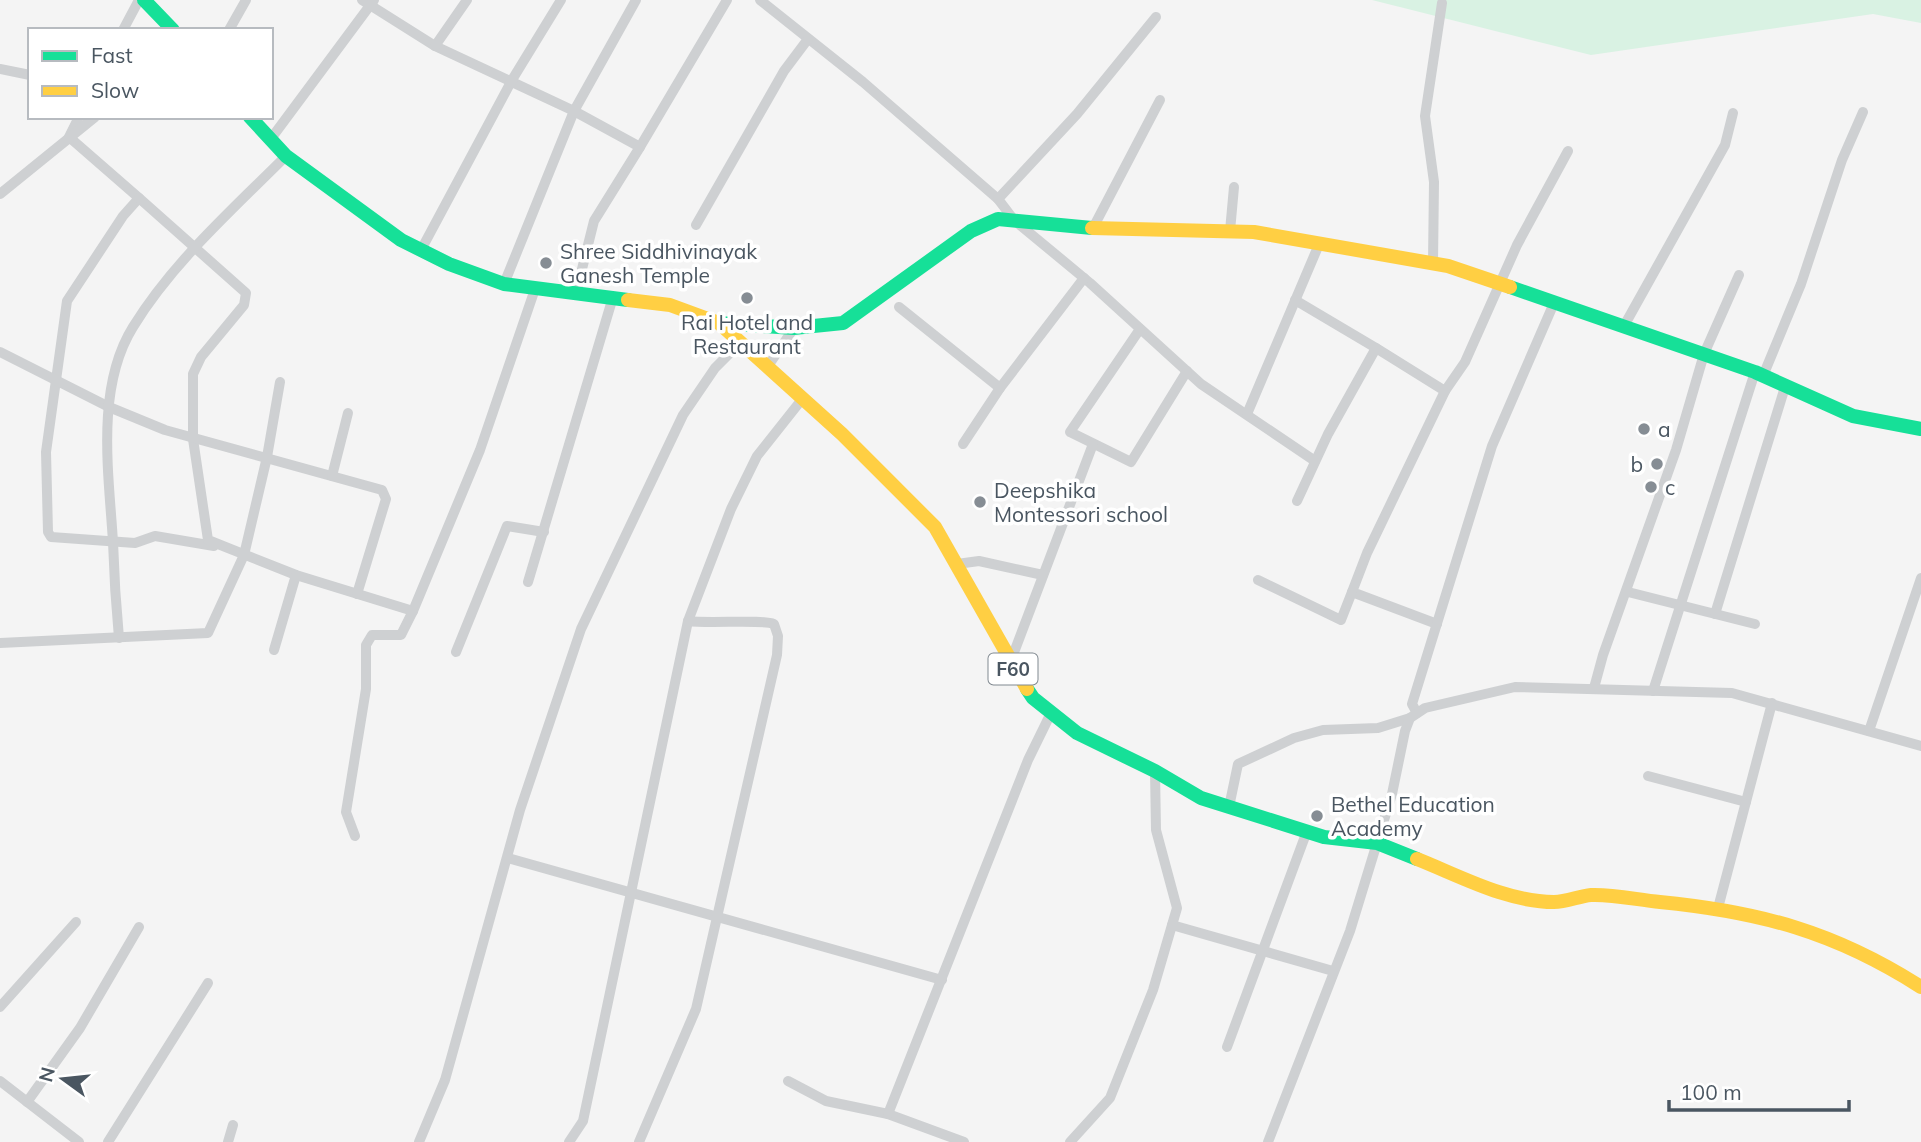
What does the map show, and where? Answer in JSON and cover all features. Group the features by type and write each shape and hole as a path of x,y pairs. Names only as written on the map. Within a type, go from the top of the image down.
{"main road":[{"path":"141,0 171,28"},
{"name":"F60","path":"252,119 286,156 401,240 449,264 504,284 670,304 719,323 803,398 935,527 1010,663 1033,698 1077,733 1155,771 1200,798 1307,831 1377,843 1498,891 1525,897 1555,902 1591,895 1718,908 1767,918 1832,938 1878,960 1921,987"},
{"path":"719,323 794,328 843,323 971,231 998,219 1093,228 1230,231 1320,242 1433,263 1759,374 1853,416 1921,429"}],"street":[{"path":"124,28 141,0"},
{"path":"230,28 246,0"},
{"path":"435,46 467,0"},
{"path":"421,250 512,80 561,0"},
{"path":"504,284 574,111 636,0"},
{"path":"576,293 594,222 727,0"},
{"path":"760,0 863,82 998,199 1014,220 1084,278 1187,371 1315,461"},
{"path":"270,140 369,2 435,46 512,80 640,147"},
{"path":"1433,263 1434,182 1425,116 1442,3"},
{"path":"998,199 1077,114 1156,17"},
{"path":"695,225 785,71 808,39"},
{"path":"0,69 28,75"},
{"path":"1093,228 1160,100"},
{"path":"1623,326 1725,145 1733,113"},
{"path":"1653,691 1759,374 1801,284 1842,160 1863,113"},
{"path":"69,137 78,119"},
{"path":"0,194 92,119"},
{"path":"69,137 246,293 246,298 201,357 193,374 193,439 205,534 208,540 228,550"},
{"path":"1258,580 1341,620 1367,553 1445,391 1465,362 1517,245 1568,151"},
{"path":"119,638 105,440 120,356 132,328 195,246 286,156"},
{"path":"1230,231 1234,187"},
{"path":"139,198 123,216 67,301 46,452 48,532 51,537 135,543 155,536 228,550 296,575 413,611"},
{"path":"1247,414 1320,242"},
{"path":"1594,688 1603,655 1628,592 1676,450 1704,354 1739,275"},
{"path":"963,444 1000,388 1084,278"},
{"path":"355,836 346,812 366,688 366,645 372,635 401,635 413,611 480,450 536,289"},
{"path":"528,582 613,297"},
{"path":"1295,300 1445,391"},
{"path":"1268,1142 1350,931 1414,715 1412,704 1492,446 1554,303"},
{"path":"899,307 1000,388"},
{"path":"768,366 794,328"},
{"path":"1140,329 1070,432 1131,462 1187,371"},
{"path":"419,1142 445,1080 520,810 581,629 611,561 683,415 715,368 741,342"},
{"path":"1297,501 1315,461 1376,348"},
{"path":"0,352 109,407 193,439 382,490 385,494 357,594"},
{"path":"0,643 208,633 244,555 267,457 280,382"},
{"path":"1715,614 1785,387"},
{"path":"569,1142 583,1121 688,621 731,509 757,456 803,398"},
{"path":"332,476 348,413"},
{"path":"1010,663 1093,444"},
{"path":"456,652 507,526 544,532"},
{"path":"957,564 979,561 1043,575"},
{"path":"274,650 296,575"},
{"path":"1869,731 1921,578"},
{"path":"1352,592 1437,624"},
{"path":"1628,592 1755,624"},
{"path":"639,1142 696,1009 716,915 770,696 778,636 774,624 765,620 712,624 688,621"},
{"path":"1228,807 1238,764 1258,752 1323,730 1378,728 1414,715 1425,708 1515,687 1732,693 1921,746"},
{"path":"1718,908 1772,703"},
{"path":"888,1114 1028,760 1051,715"},
{"path":"1070,1142 1110,1098 1153,990 1177,908 1156,830 1155,771"},
{"path":"1648,776 1746,802"},
{"path":"1227,1047 1307,831"},
{"path":"508,858 942,980"},
{"path":"0,1007 76,922"},
{"path":"1172,925 1333,971"},
{"path":"27,1102 80,1028 139,928"},
{"path":"108,1142 208,983"},
{"path":"0,1081 79,1142"},
{"path":"788,1081 827,1101 888,1114 964,1142"},
{"path":"228,1142 233,1125"}],"green space":[{"path":"1372,0 1921,0 1921,23 1873,14 1591,55"}],"traffic: fast":[{"path":"144,0 171,28"},
{"path":"252,119 286,156 401,240 449,264 504,284 628,300"},
{"path":"719,323 794,328 843,323 971,231 998,219 1092,228"},
{"path":"1510,287 1755,372 1853,416 1921,429"},
{"path":"1027,689 1033,698 1077,733 1155,771 1201,798 1324,837 1377,843 1417,859"}],"traffic: slow":[{"path":"1092,228 1254,232 1448,266 1510,287"},
{"path":"628,300 670,305 719,323 842,434 935,527 1027,689"},
{"path":"1417,859 1484,887 1536,901 1559,902 1591,895 1608,895 1697,906 1764,919 1796,928 1858,952 1921,987"}],"place":[{"name":"Shree Siddhivinayak Ganesh Temple","path":"546,263"},
{"name":"Rai Hotel and Restaurant","path":"747,298"},
{"name":"a","path":"1644,429"},
{"name":"b","path":"1657,464"},
{"name":"c","path":"1651,487"},
{"name":"Deepshika Montessori school","path":"980,502"},
{"name":"Bethel Education Academy","path":"1317,816"}]}
